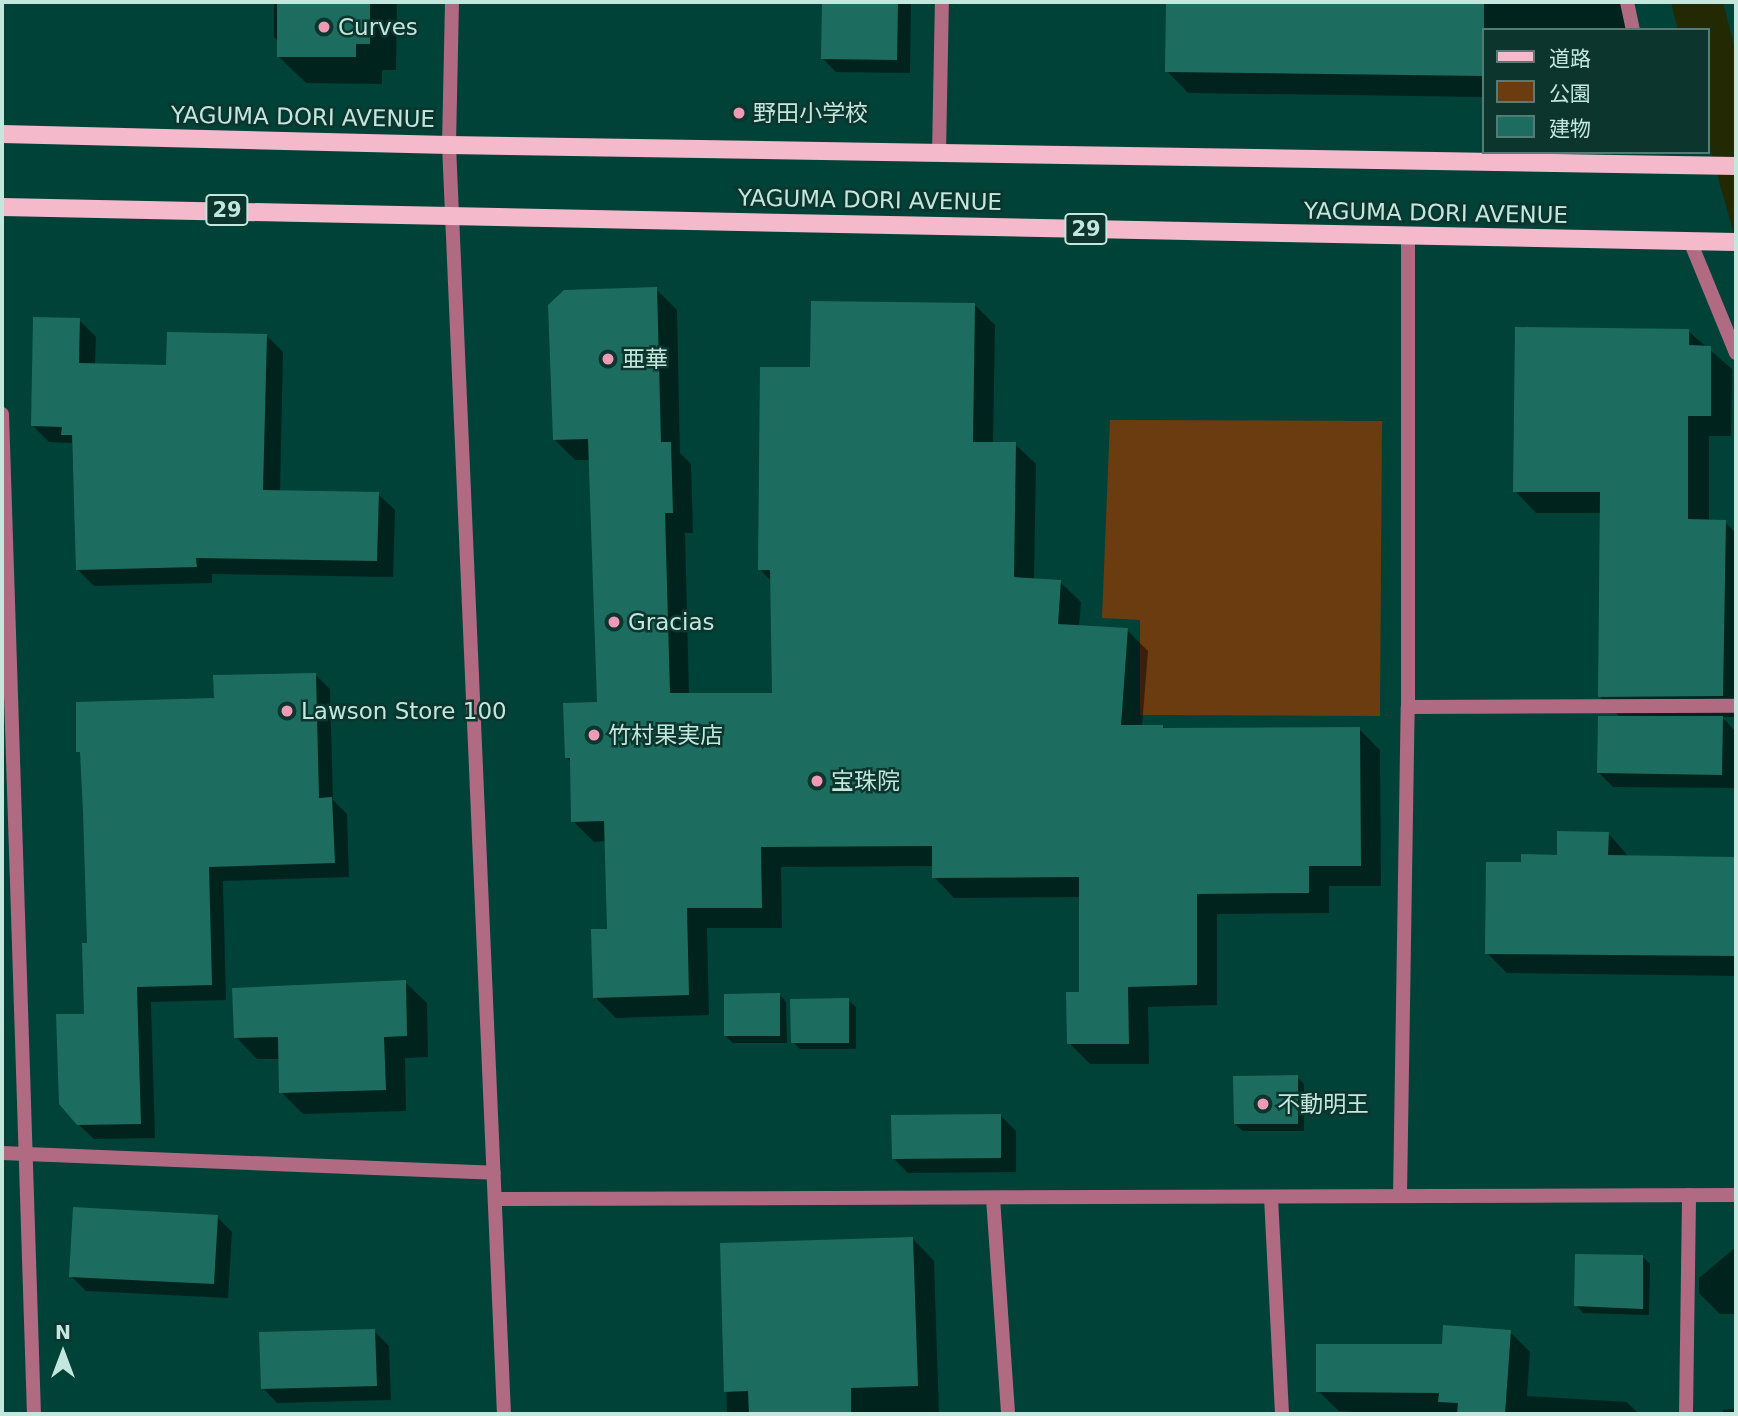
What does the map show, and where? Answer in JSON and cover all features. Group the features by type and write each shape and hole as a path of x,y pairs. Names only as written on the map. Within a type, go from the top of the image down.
{"main road":[{"name":"YAGUMA DORI AVENUE","path":"2,134 939,153 1661,158 1688,166 1736,166"},
{"name":"YAGUMA DORI AVENUE","path":"2,206 1728,242"}],"street":[{"path":"452,2 449,145 504,1414"},
{"path":"939,153 942,2"},
{"path":"1627,2 1633,28"},
{"path":"1400,1196 1408,707 1408,237"},
{"path":"1690,241 1736,353"},
{"path":"2,414 7,716 34,1414"},
{"path":"1408,707 1736,706"},
{"path":"2,1153 494,1174"},
{"path":"1686,1414 1689,1195"},
{"path":"495,1199 1736,1195"},
{"path":"1271,1197 1282,1414"},
{"path":"993,1198 1007,1414"}],"green space":[{"path":"1110,420 1382,421 1380,716 1140,715 1140,620 1102,618"}],"shaded area":[{"path":"1671,2 1723,2 1736,53 1736,241 1710,149 1710,28 1678,28"}],"building":[{"path":"277,2 370,2 370,44 356,44 356,57 277,57"},
{"path":"822,2 898,2 897,60 821,59"},
{"path":"1166,2 1484,2 1482,76 1165,72"},
{"path":"657,287 661,442 671,442 673,513 665,513 670,693 772,693 770,570 758,570 760,367 810,367 811,301 975,303 973,442 1016,442 1014,577 1061,580 1058,624 1128,628 1121,725 1163,725 1163,728 1360,727 1361,866 1309,866 1309,893 1197,894 1197,985 1128,987 1129,1044 1067,1044 1066,992 1079,992 1079,877 932,878 932,846 761,847 762,908 687,908 689,995 593,998 591,929 607,929 604,821 571,822 570,758 565,758 563,703 597,702 588,439 553,440 548,305 564,290"},
{"path":"33,317 80,318 79,363 166,365 167,332 267,334 263,490 379,492 377,561 196,558 197,567 76,570 72,435 61,435 62,427 31,426"},
{"path":"1515,327 1689,329 1689,345 1711,346 1711,416 1688,416 1688,519 1726,520 1723,696 1598,697 1600,492 1513,492"},
{"path":"316,673 319,798 332,797 335,863 209,867 212,985 137,987 141,1124 77,1125 59,1104 56,1014 84,1014 82,943 87,943 80,752 76,752 76,702 214,698 213,675"},
{"path":"1598,716 1723,716 1722,775 1597,773"},
{"path":"1557,831 1609,832 1608,855 1736,857 1736,956 1485,954 1486,862 1521,862 1521,854 1557,855"},
{"path":"406,980 407,1036 384,1037 386,1090 279,1093 278,1037 234,1038 232,988"},
{"path":"780,993 780,1036 724,1036 724,994"},
{"path":"849,998 849,1043 791,1043 790,999"},
{"path":"1298,1075 1298,1124 1234,1124 1233,1076"},
{"path":"1001,1114 1001,1158 892,1159 891,1115"},
{"path":"73,1207 218,1215 214,1284 69,1277"},
{"path":"913,1237 918,1386 851,1388 851,1414 749,1414 748,1391 724,1392 720,1243"},
{"path":"1575,1254 1643,1255 1643,1309 1574,1306"},
{"path":"1443,1325 1511,1330 1505,1414 1457,1414 1458,1403 1438,1402 1439,1393 1316,1392 1316,1344 1442,1344"},
{"path":"375,1329 377,1386 261,1389 259,1332"}],"place":[{"name":"Curves","path":"324,27"},
{"name":"野田小学校","path":"739,113"},
{"name":"亜華","path":"608,359"},
{"name":"Gracias","path":"614,622"},
{"name":"Lawson Store 100","path":"287,711"},
{"name":"竹村果実店","path":"594,735"},
{"name":"宝珠院","path":"817,781"},
{"name":"不動明王","path":"1263,1104"}]}
